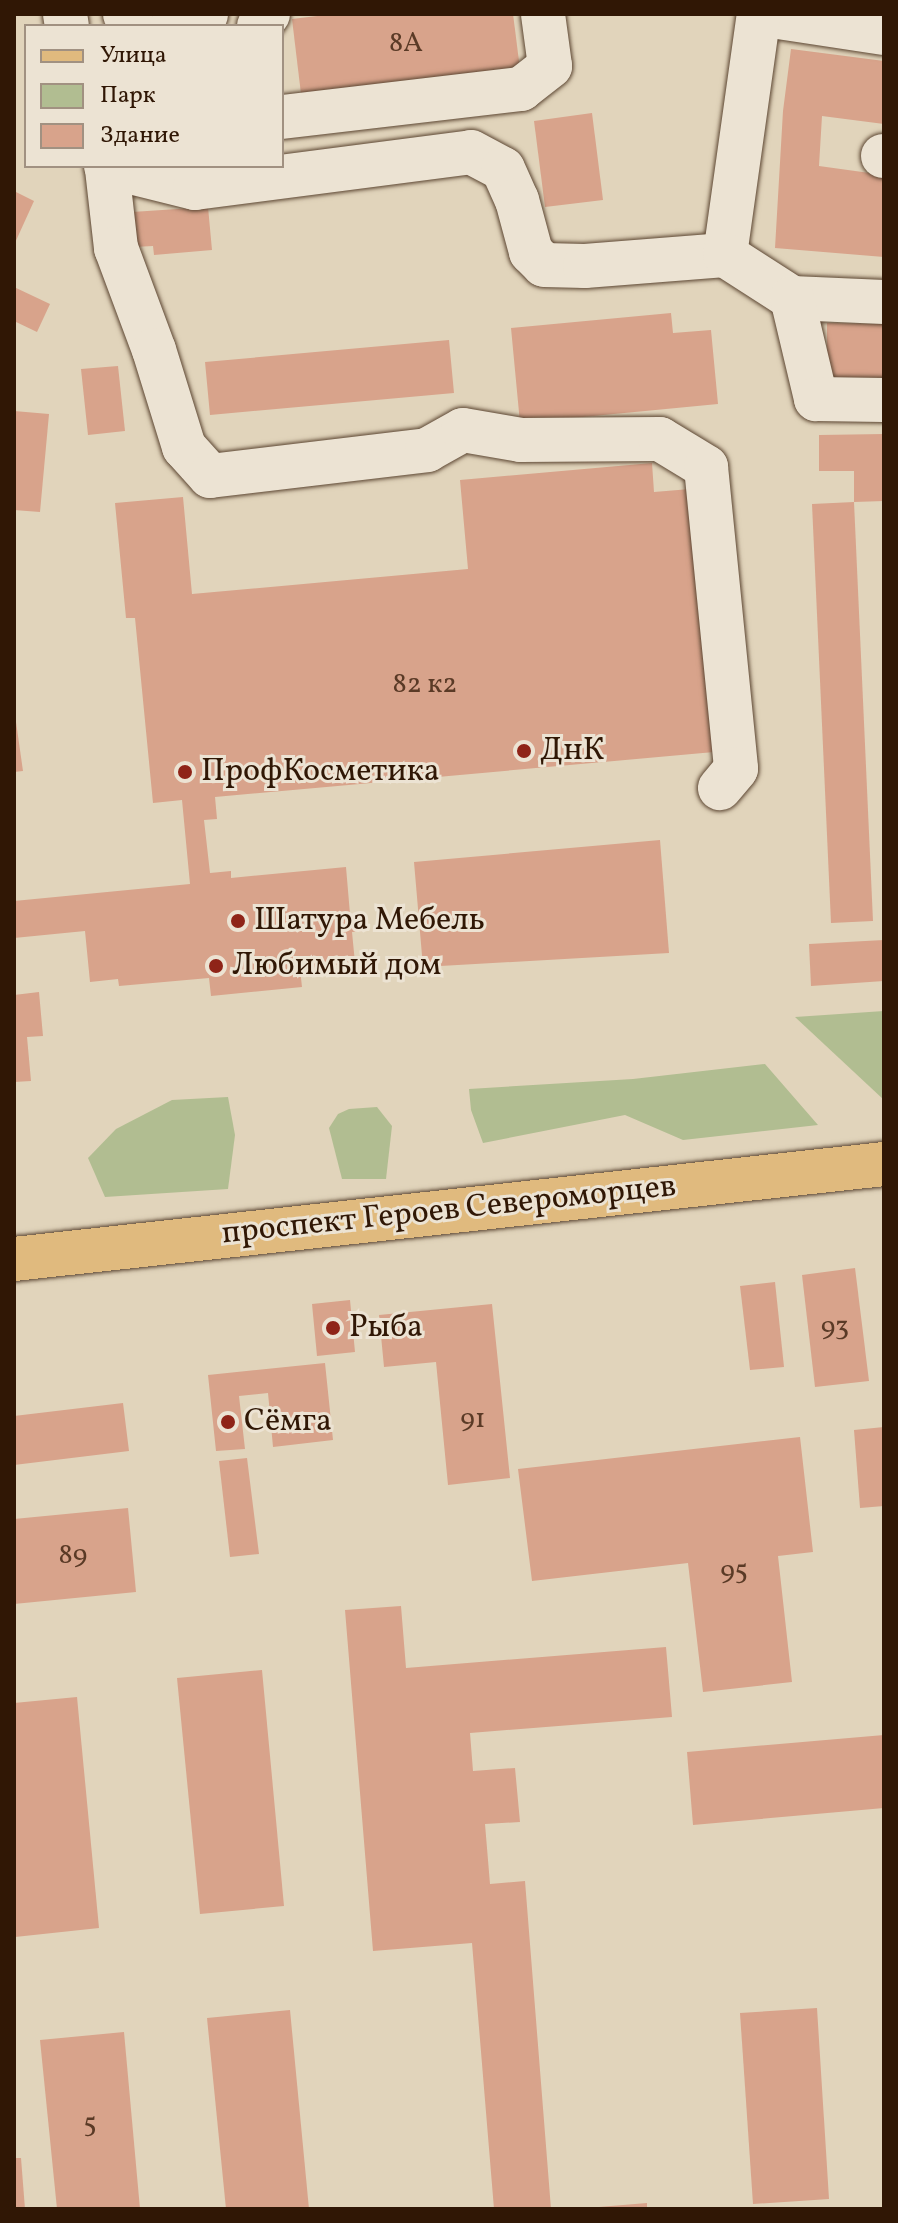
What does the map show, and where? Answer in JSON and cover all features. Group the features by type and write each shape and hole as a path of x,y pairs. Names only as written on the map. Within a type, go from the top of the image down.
{"main road":[{"name":"проспект Героев Североморцев","path":"14,1259 884,1164"}],"lane":[{"path":"178,24 206,14"},
{"path":"284,117 521,89 550,66 543,14"},
{"path":"725,255 759,14 884,33"},
{"path":"111,168 195,188 471,152 503,169 517,200 531,252 544,265 585,266 725,255 792,298 884,302"},
{"path":"107,168 116,248 154,350 184,447 210,476 427,450 463,430 521,440 660,439 706,467 736,769 720,788"},
{"path":"792,298 816,399 884,400"}],"green space":[{"path":"884,1011 884,1100 795,1017"},
{"path":"765,1064 818,1125 683,1140 625,1115 483,1143 471,1110 469,1089 633,1079"},
{"path":"228,1097 235,1135 228,1189 105,1197 88,1158 116,1129 172,1100"},
{"path":"377,1107 392,1126 386,1179 342,1179 329,1128 338,1114 349,1109"}],"building":[{"path":"334,14 513,14 520,69 301,94 292,19"},
{"path":"791,49 884,61 884,124 822,116 819,166 884,175 884,257 775,248 783,111"},
{"path":"592,113 603,200 545,207 534,121"},
{"path":"14,191 34,201 14,245"},
{"path":"208,207 212,250 154,255 153,246 134,247 132,212"},
{"path":"14,287 50,304 37,332 14,321"},
{"path":"671,313 673,333 711,330 718,404 520,423 511,328"},
{"path":"827,323 884,324 884,385 827,384"},
{"path":"449,340 454,393 210,415 205,362"},
{"path":"118,366 125,431 88,435 81,369"},
{"path":"14,411 49,414 40,512 14,510"},
{"path":"884,434 884,501 854,502 854,471 819,471 819,435"},
{"path":"652,463 654,492 690,489 714,752 215,797 217,819 204,820 210,873 231,871 231,878 346,867 350,914 363,912 365,931 352,932 355,963 300,969 302,987 211,996 209,978 119,986 118,979 90,982 85,931 14,938 14,901 190,884 182,800 153,803 135,618 126,618 115,503 183,497 192,594 468,569 460,480"},
{"path":"854,502 873,921 831,923 812,504"},
{"path":"14,708 23,771 14,772"},
{"path":"660,840 669,953 423,967 414,862"},
{"path":"884,940 884,981 811,986 809,944"},
{"path":"39,992 43,1036 27,1037 31,1081 14,1082 14,995"},
{"path":"855,1268 869,1381 815,1387 802,1275"},
{"path":"775,1282 784,1367 750,1370 740,1286"},
{"name":"Рыба","path":"350,1300 355,1352 317,1356 312,1304"},
{"path":"492,1304 510,1478 448,1485 436,1362 384,1367 379,1315"},
{"path":"325,1363 333,1440 273,1447 268,1393 239,1396 245,1449 216,1451 208,1375"},
{"path":"123,1403 129,1451 14,1465 14,1416"},
{"path":"884,1427 884,1506 860,1508 854,1430"},
{"path":"800,1437 813,1552 778,1556 792,1682 703,1692 688,1563 532,1581 518,1469"},
{"path":"247,1458 259,1554 230,1557 219,1461"},
{"path":"128,1508 136,1592 14,1604 14,1519"},
{"path":"401,1606 406,1668 666,1647 672,1717 470,1733 473,1771 515,1768 520,1822 485,1824 490,1884 525,1881 551,2209 494,2209 472,1943 373,1951 345,1610"},
{"path":"262,1670 284,1906 200,1914 177,1678"},
{"path":"77,1697 99,1928 15,1937 14,1703"},
{"path":"884,1735 884,1808 693,1825 687,1752"},
{"path":"817,2008 829,2199 753,2204 740,2013"},
{"path":"290,2010 309,2209 226,2209 207,2018"},
{"path":"124,2032 140,2209 57,2209 40,2040"},
{"path":"14,2158 21,2158 25,2209 14,2209"},
{"path":"647,2203 647,2209 599,2209 599,2207"}],"place":[{"name":"ДнК","path":"524,751"},
{"name":"ПрофКосметика","path":"185,772"},
{"name":"Шатура Мебель","path":"238,921"},
{"name":"Любимый дом","path":"216,966"},
{"name":"Рыба","path":"333,1328"},
{"name":"Сёмга","path":"228,1422"}]}
